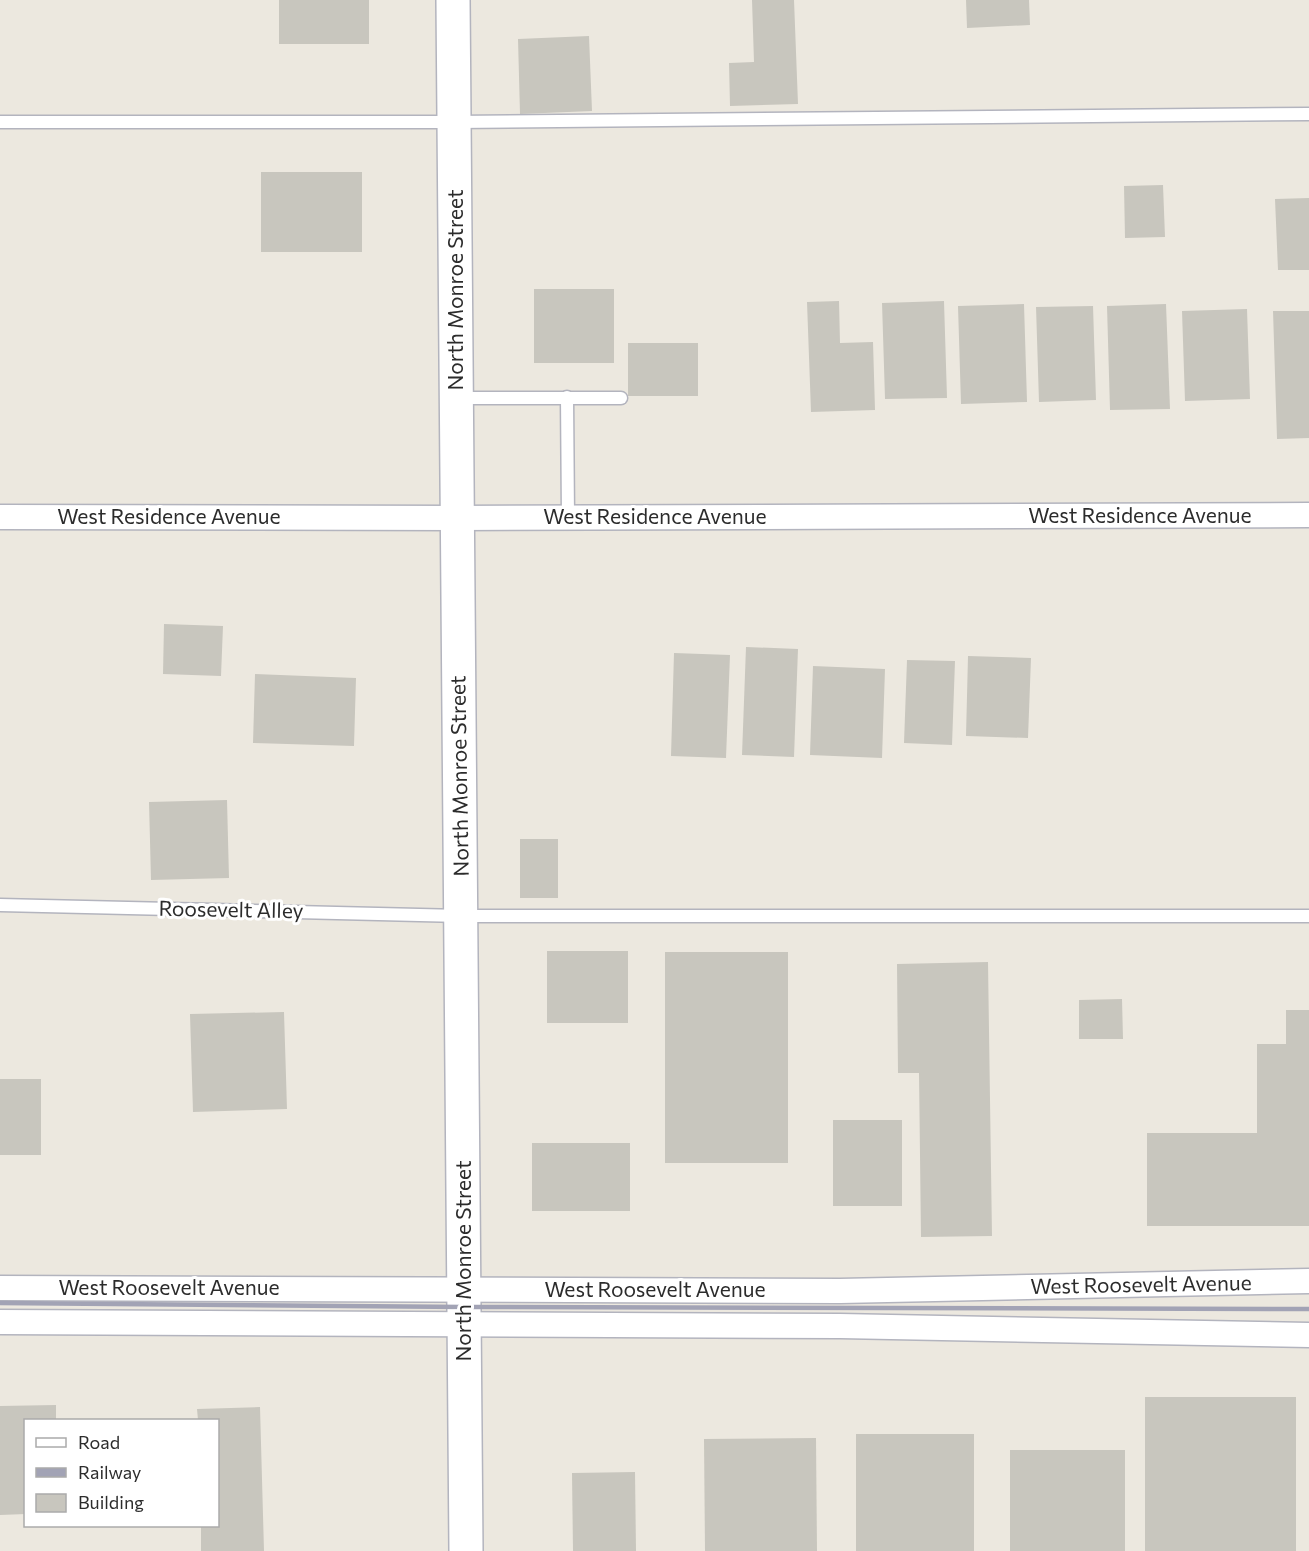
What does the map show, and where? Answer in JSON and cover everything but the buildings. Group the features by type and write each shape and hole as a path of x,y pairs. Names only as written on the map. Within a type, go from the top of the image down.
{"main road":[{"name":"North Monroe Street","path":"453,0 466,1551"}],"street":[{"name":"West Residence Avenue","path":"0,517 1309,515"},
{"name":"West Roosevelt Avenue","path":"0,1288 840,1291 1309,1281"},
{"name":"West Roosevelt Avenue","path":"0,1322 852,1326 1309,1335"}],"lane":[{"path":"0,122 454,122 1309,114"},
{"path":"567,397 568,517"},
{"path":"457,398 621,398"},
{"name":"Roosevelt Alley","path":"0,905 461,916 1309,916"}],"railway":[{"path":"0,1303 464,1307 1309,1309"}]}
